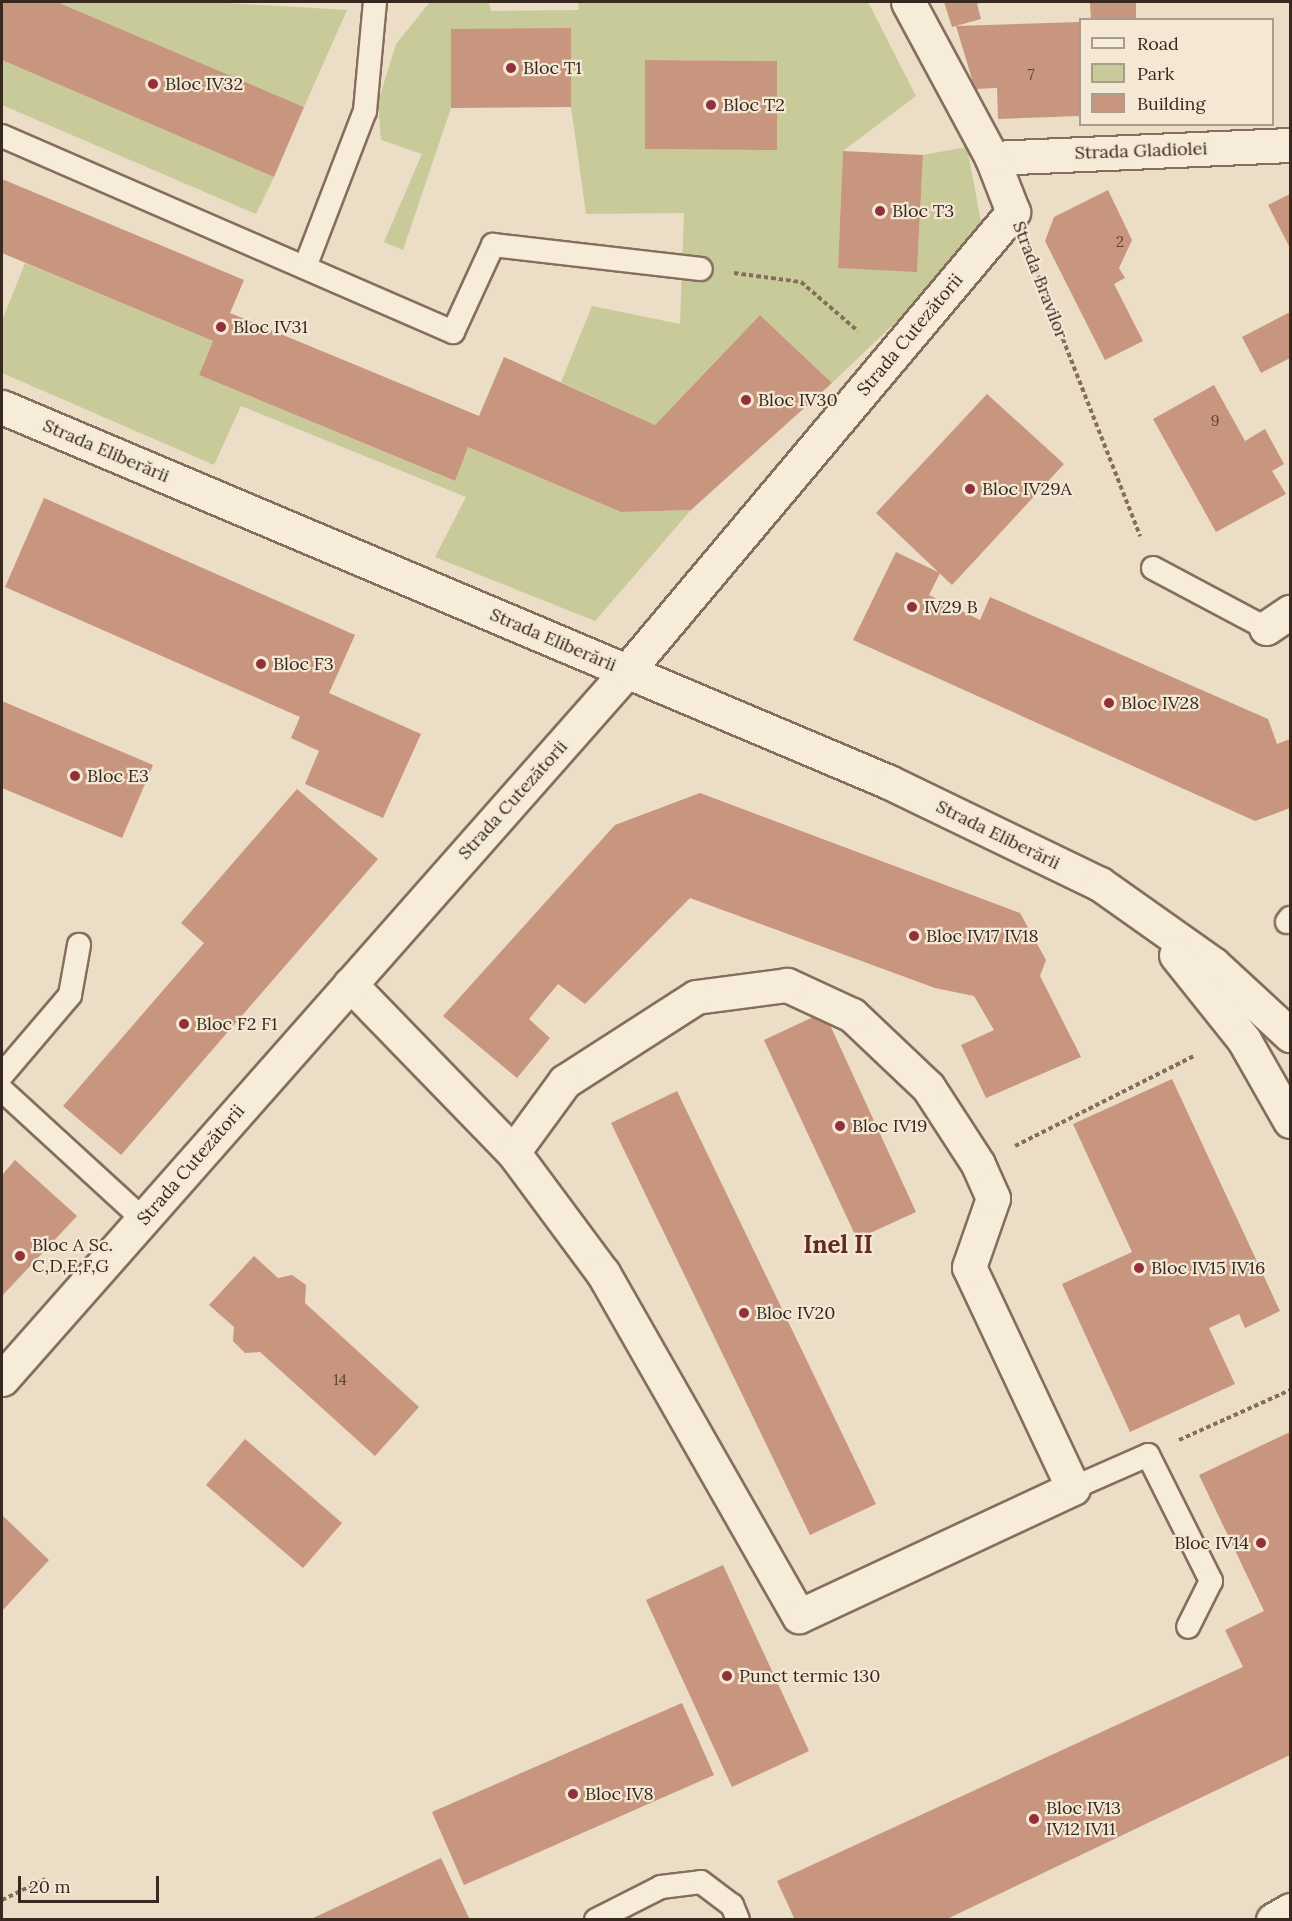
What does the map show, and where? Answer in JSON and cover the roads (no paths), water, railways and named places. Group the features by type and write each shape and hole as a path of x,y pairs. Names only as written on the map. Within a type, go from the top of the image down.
{"street":[{"name":"Strada Bravilor","path":"908,2 992,158 1013,212"},
{"name":"Strada Gladiolei","path":"992,158 1290,145"},
{"name":"Strada Cutezătorii","path":"2,1379 627,671 1013,212"},
{"name":"Strada Eliberării","path":"2,407 889,782 1100,884 1213,964 1290,1035"},
{"name":"Strada Eliberării","path":"1100,884 1202,984 1244,1040 1290,1121"},
{"path":"350,984 513,1152 603,1273 799,1616 1073,1488 969,1268 993,1198 978,1164 928,1087 852,1015 787,984 696,997 565,1081 513,1152"},
{"path":"1273,1920 1290,1910"}],"lane":[{"path":"305,267 365,111 375,2"},
{"path":"2,136 453,332 494,245 701,269"},
{"path":"1153,568 1278,620"},
{"path":"2,1075 70,995 79,945"},
{"path":"2,1090 143,1219"},
{"path":"1073,1488 1148,1455 1211,1581 1188,1627"},
{"path":"596,1920 661,1887 701,1882 732,1905 738,1920"}],"place":[{"name":"Bloc T1","path":"511,68"},
{"name":"Bloc IV32","path":"153,84"},
{"name":"Bloc T2","path":"711,105"},
{"name":"Bloc T3","path":"880,211"},
{"name":"Bloc IV31","path":"221,327"},
{"name":"Bloc IV30","path":"746,400"},
{"name":"Bloc IV29A","path":"970,489"},
{"name":"IV29 B","path":"912,607"},
{"name":"Bloc F3","path":"261,664"},
{"name":"Bloc IV28","path":"1109,703"},
{"name":"Bloc E3","path":"75,776"},
{"name":"Bloc IV17 IV18","path":"914,936"},
{"name":"Bloc F2 F1","path":"184,1024"},
{"name":"Bloc IV19","path":"840,1126"},
{"name":"Bloc A Sc. C,D,E,F,G","path":"20,1256"},
{"name":"Bloc IV15 IV16","path":"1139,1268"},
{"name":"Bloc IV20","path":"744,1313"},
{"name":"Bloc IV14","path":"1261,1543"},
{"name":"Punct termic 130","path":"727,1676"},
{"name":"Bloc IV8","path":"573,1794"},
{"name":"Bloc IV13 IV12 IV11","path":"1034,1819"}],"district":[{"name":"Inel II","path":"838,1245"}]}
